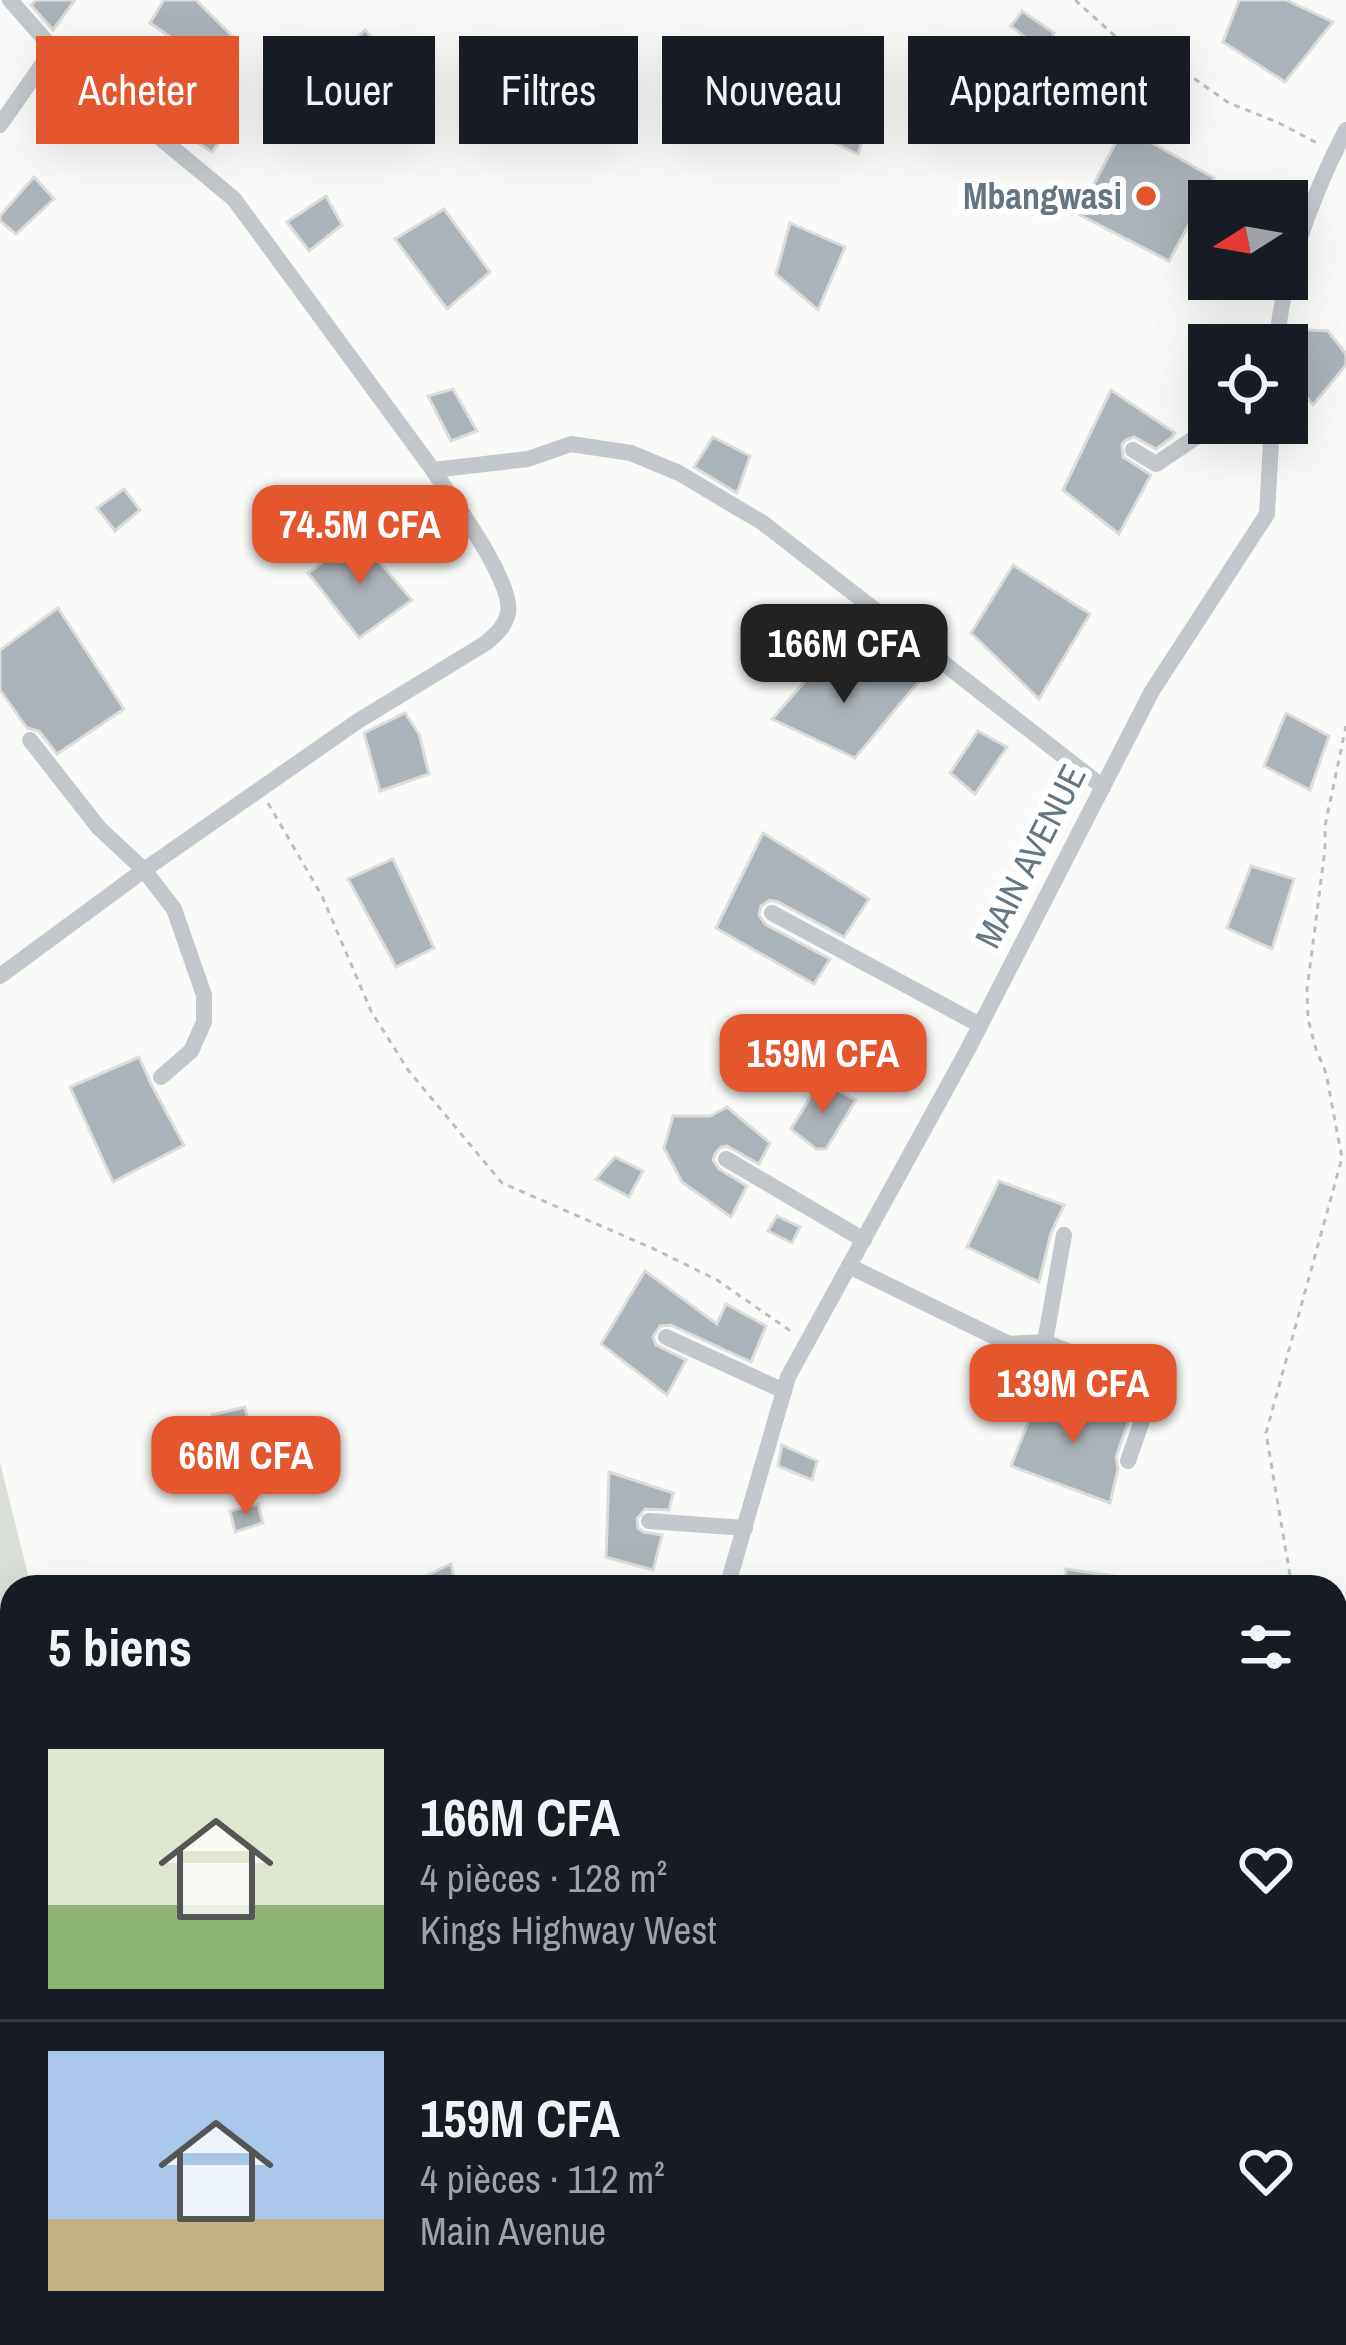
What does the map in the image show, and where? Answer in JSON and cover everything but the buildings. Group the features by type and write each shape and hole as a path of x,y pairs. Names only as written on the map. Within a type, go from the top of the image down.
{"street":[{"path":"10,0 42,36"},
{"path":"0,125 36,73"},
{"path":"1277,324 1320,179 1346,130"},
{"path":"0,976 358,722 486,643 501,630 508,614 501,578 434,470 234,200 167,144"},
{"path":"1133,450 1156,464 1188,442"},
{"path":"434,470 528,459 571,443 632,453 679,472 763,524 1103,787"},
{"name":"MAIN AVENUE","path":"731,1575 788,1377 980,1025 1152,691 1268,514 1271,444"},
{"path":"30,740 99,828 144,870 174,909 204,994 204,1022 191,1051 161,1078"},
{"path":"772,913 980,1025"},
{"path":"726,1159 864,1240"},
{"path":"1045,1342 1064,1235"},
{"path":"849,1265 1009,1344 1045,1342 1082,1357 1129,1366 1151,1395 1128,1461"},
{"path":"666,1337 784,1390"},
{"path":"649,1521 745,1528"}],"path":[{"path":"1075,0 1114,36 1169,61 1228,103 1334,152"},
{"path":"1290,1575 1266,1433 1342,1158 1326,1073 1308,1019 1307,990 1325,826 1346,726"},
{"path":"261,791 322,896 371,1011 408,1070 502,1183 717,1280 807,1342"}],"shaded area":[{"path":"0,1462 28,1575 0,1575"}],"place":[{"name":"Mbangwasi","path":"1146,196"}]}
